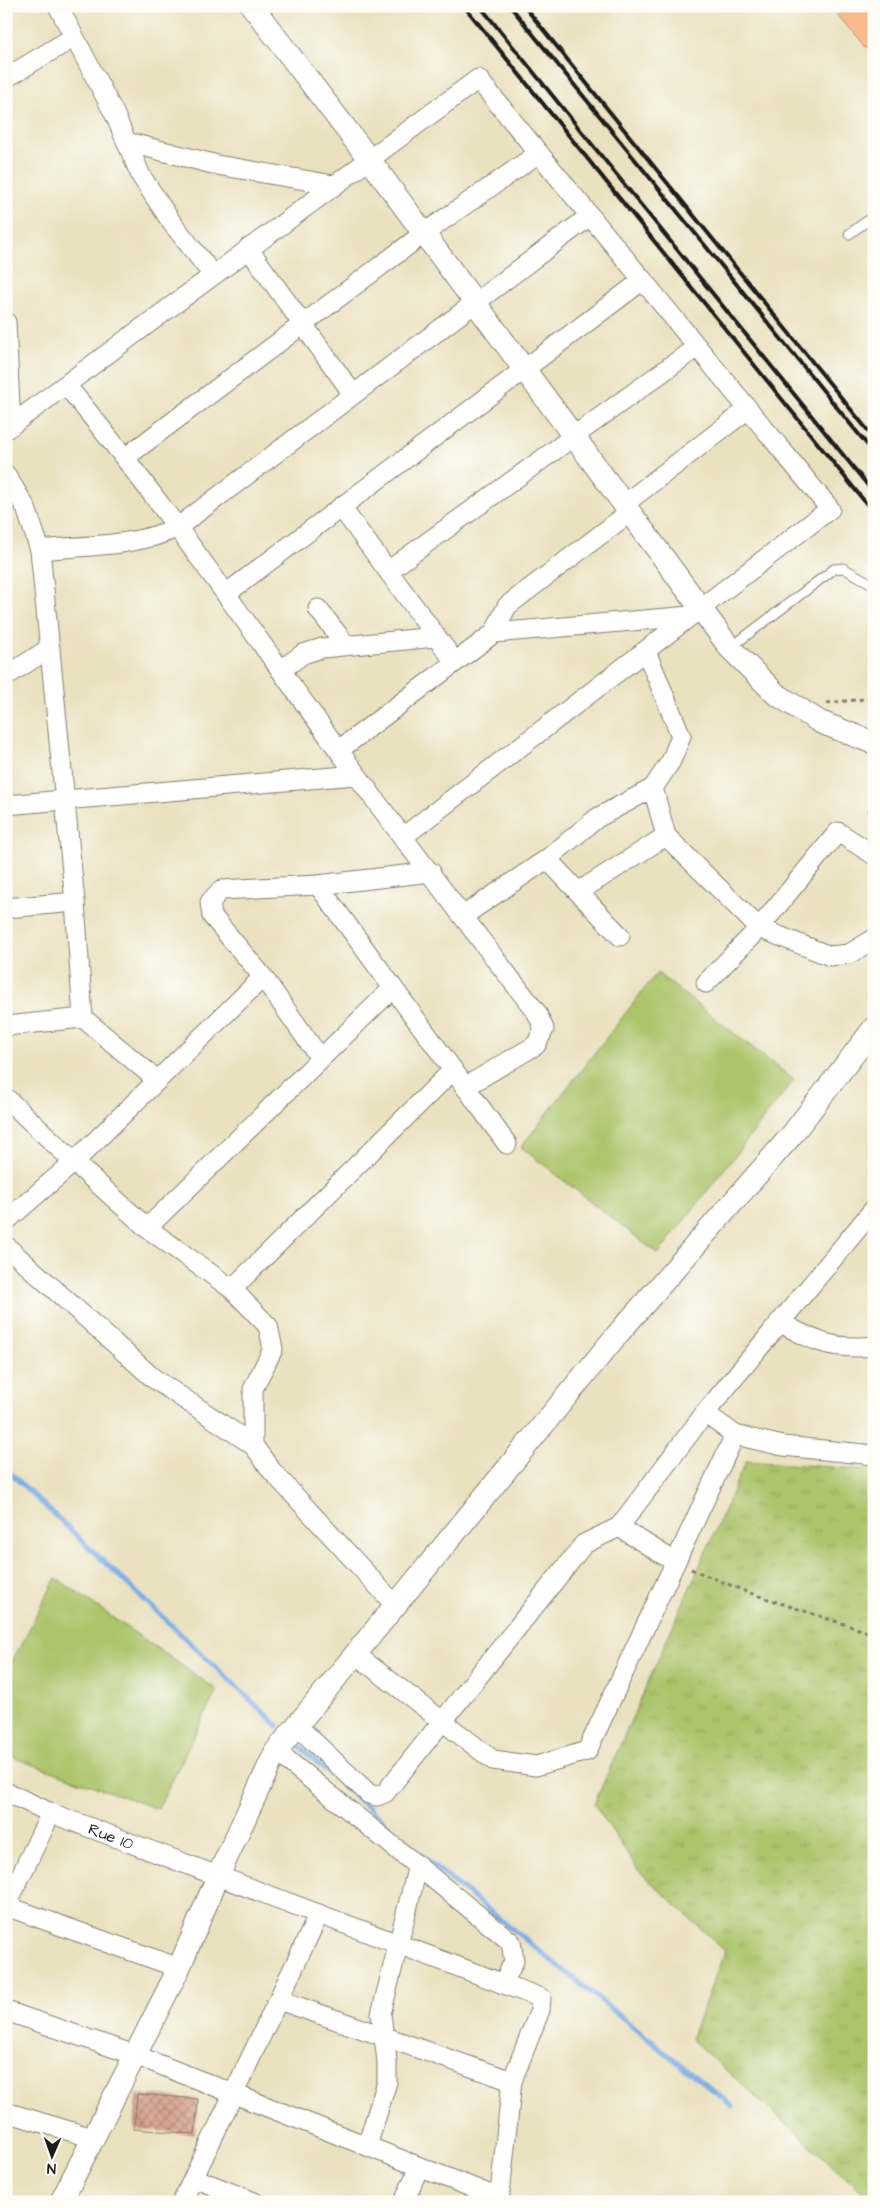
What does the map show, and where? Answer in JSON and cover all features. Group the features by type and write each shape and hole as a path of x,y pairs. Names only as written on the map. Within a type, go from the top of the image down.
{"highway":[{"path":"849,6 874,37"}],"street":[{"path":"58,6 115,114 141,176 172,223 213,275"},
{"path":"252,6 369,159 626,509 695,613 776,694 812,717 874,743"},
{"path":"6,78 74,38"},
{"path":"9,428 248,248 478,79 830,510 404,836"},
{"path":"127,142 217,165 334,185"},
{"path":"126,457 423,234 539,153"},
{"path":"40,550 144,539 162,535 178,527 590,216"},
{"path":"248,248 353,394"},
{"path":"227,593 643,280"},
{"path":"6,322 9,428"},
{"path":"388,571 697,347"},
{"path":"66,386 126,457 227,593 356,775 537,1013 544,1029 536,1045 465,1087"},
{"path":"339,750 494,633 507,606 748,409"},
{"path":"6,475 26,508 40,550 75,902 83,1018"},
{"path":"341,507 455,662"},
{"path":"318,609 346,645"},
{"path":"494,633 695,613"},
{"path":"281,670 303,654 322,648 436,636"},
{"path":"6,676 50,648"},
{"path":"462,916 547,859 597,818 653,788 671,761 681,736 646,651"},
{"path":"6,805 356,775"},
{"path":"653,788 666,836 759,928 830,956 849,954 874,939"},
{"path":"706,983 759,928 838,832 874,855"},
{"path":"578,892 666,836"},
{"path":"547,859 620,936"},
{"path":"320,1058 262,977 212,916 210,902 221,890 318,885 431,872"},
{"path":"318,885 507,1144"},
{"path":"6,908 75,902"},
{"path":"6,1221 74,1162 262,977"},
{"path":"148,1228 393,988"},
{"path":"6,1026 83,1018 157,1080"},
{"path":"61,2202 179,1968 218,1876 276,1751 616,1336 790,1137 874,1028"},
{"path":"232,1289 453,1070"},
{"path":"6,1098 148,1228 232,1289 268,1326 273,1349 254,1389 253,1445"},
{"path":"297,1726 369,1794 377,1796 385,1793 584,1544 619,1526 705,1413 874,1209"},
{"path":"6,1246 153,1378 253,1445 272,1471 396,1606"},
{"path":"779,1322 814,1341 835,1347 874,1346"},
{"path":"705,1413 735,1435 783,1446 874,1455"},
{"path":"355,1654 493,1760 536,1766 586,1751 735,1435"},
{"path":"619,1526 675,1562"},
{"path":"276,1751 511,1942 514,1962 503,1984"},
{"name":"Rue 10","path":"6,1792 51,1813 542,1998 540,2010 512,2081"},
{"path":"51,1813 6,1906 179,1968"},
{"path":"367,2146 387,2082 381,2014 418,1866"},
{"path":"182,2202 320,1914"},
{"path":"6,2011 135,2055 499,2200 512,2081 279,2000"},
{"path":"6,2112 93,2138"},
{"path":"404,2202 419,2167"},
{"path":"194,2178 254,2202"}],"lane":[{"path":"849,234 874,216"},
{"path":"730,648 834,569 843,568 874,585"}],"path":[{"path":"812,717 820,704 874,698"},
{"path":"675,1562 747,1592 874,1634"}],"green space":[{"path":"657,973 794,1080 658,1254 521,1147"},
{"path":"746,1461 874,1470 874,2202 691,2039 725,1951 639,1871 594,1804"},
{"path":"56,1578 217,1690 158,1809 6,1755 6,1673"}],"building":[{"path":"137,2094 198,2099 195,2134 134,2129"}],"waterway":[{"path":"6,1469 278,1726"},
{"path":"299,1746 429,1862 732,2106"}],"railway":[{"path":"464,6 874,513"},
{"path":"480,6 874,493"},
{"path":"510,6 874,453"},
{"path":"524,6 874,438"}]}
